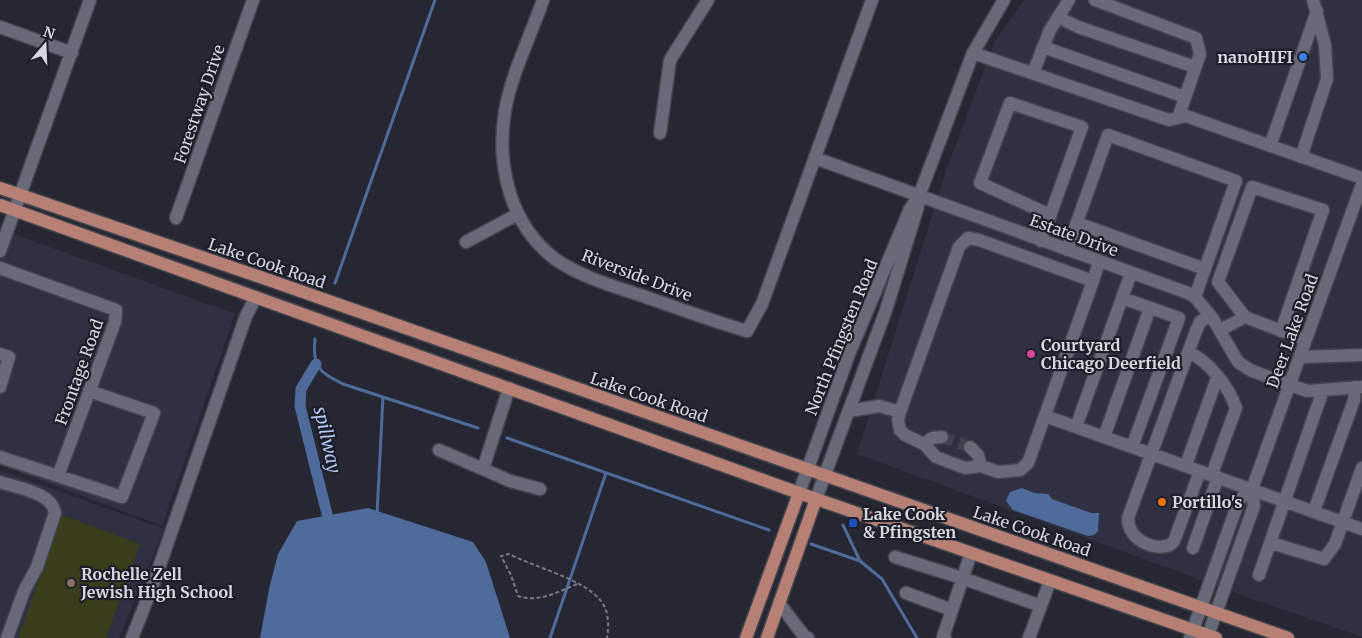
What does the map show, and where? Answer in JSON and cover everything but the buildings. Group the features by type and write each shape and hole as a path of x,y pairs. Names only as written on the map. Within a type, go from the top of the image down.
{"main road":[{"name":"Lake Cook Road","path":"0,188 1288,638"},
{"path":"0,205 799,493 1050,581 1192,634 1210,637"},
{"path":"746,638 799,493"},
{"path":"767,638 816,499"}],"street":[{"path":"0,251 90,0"},
{"name":"Forestway Drive","path":"176,218 253,0"},
{"name":"Riverside Drive","path":"543,0 505,111 504,170 508,189 518,214 538,244 556,259 582,274 747,331 762,304 815,158"},
{"path":"660,133 670,60 708,0"},
{"path":"815,158 872,0"},
{"name":"North Pfingsten Road","path":"816,499 888,302 917,212 919,196 973,53 1004,0"},
{"path":"1033,73 1058,17 1070,0"},
{"path":"1095,0 1196,38 1200,49 1178,118"},
{"path":"1270,146 1315,6"},
{"path":"1301,157 1327,79 1325,45 1315,6"},
{"path":"1058,17 1078,27 1195,68"},
{"path":"0,27 72,53"},
{"path":"1043,48 1185,97"},
{"path":"973,53 1169,120 1186,116 1362,178"},
{"path":"1041,241 1082,127 1010,103 980,183 1050,215"},
{"path":"1067,250 1108,135 1190,164 1236,181 1195,297"},
{"name":"Estate Drive","path":"815,158 1195,297 1220,330 1238,362 1250,370 1307,391 1358,387"},
{"name":"Deer Lake Road","path":"1210,637 1215,612 1254,506 1252,489 1362,184"},
{"path":"1281,331 1323,210 1252,187 1218,282 1244,317 1281,331 1306,340"},
{"name":"North Pfingsten Road","path":"799,493 849,354 910,209 919,196"},
{"path":"466,242 518,214"},
{"path":"1077,223 1205,269"},
{"path":"1093,281 979,240 968,238 959,247 900,412 898,420 900,430 924,444 936,457 965,468 981,466 998,472 1020,470 1028,463 1093,281 1099,262"},
{"name":"Frontage Road","path":"0,268 116,310 116,322 58,476"},
{"path":"1076,427 1131,273"},
{"path":"132,638 154,582 246,316 256,297"},
{"path":"1122,298 1179,318 1132,446"},
{"path":"1104,437 1150,308"},
{"path":"1188,352 1199,357 1232,395 1236,408 1210,474 1174,541 1164,547 1143,542 1131,532 1128,518 1188,352 1200,322 1210,315"},
{"path":"1220,330 1244,317"},
{"path":"0,354 9,357 0,387"},
{"path":"1300,357 1362,355"},
{"path":"1186,466 1217,378"},
{"path":"1314,511 1358,387"},
{"path":"483,469 509,388"},
{"path":"1259,576 1323,390"},
{"path":"0,457 122,497 154,413 89,391"},
{"path":"849,411 879,406 900,412"},
{"path":"1045,416 1362,529"},
{"path":"924,444 932,438 942,437"},
{"path":"970,447 978,455 981,466"},
{"path":"439,450 510,481 540,488"},
{"path":"1271,542 1324,559 1335,544 1362,468"},
{"path":"1193,548 1210,474"},
{"path":"0,482 46,499 54,508 55,513 37,567 24,591 7,638"},
{"name":"Deer Lake Road","path":"1192,634 1239,500 1252,489"},
{"path":"945,638 943,637 971,553"},
{"path":"895,557 1041,606"},
{"path":"1030,638 1050,581"},
{"path":"906,593 952,610"},
{"path":"779,602 804,637"}],"path":[{"path":"577,584 541,598 527,599 518,596 511,575 501,556 509,554 577,584 592,592 602,601 607,614 607,638"}],"shaded area":[{"path":"1024,0 1362,0 1362,637 1247,597 857,454 947,168 995,41"},
{"path":"0,229 235,314 162,526 0,465"},
{"name":"Rochelle Zell Jewish High School","path":"0,470 164,529 119,638 0,638"}],"green space":[{"path":"62,515 140,544 106,638 18,638"}],"water":[{"path":"1022,488 1034,493 1048,494 1052,499 1091,513 1099,513 1098,531 1094,535 1088,536 1013,510 1006,501 1010,492"},
{"path":"368,508 473,542 486,562 510,638 260,638 278,554 297,521"}],"waterway":[{"path":"335,283 435,0"},
{"path":"315,339 316,362 323,372 335,380 478,428"},
{"name":"spillway","path":"316,364 301,389 300,406 330,526"},
{"path":"377,514 383,397"},
{"path":"507,438 769,530"},
{"path":"550,638 606,473"},
{"path":"843,525 860,561"},
{"path":"811,544 860,561 882,579 917,638"}],"tunnel":[{"path":"942,437 970,447"}],"place":[{"name":"nanoHIFI","path":"1303,57"},
{"name":"Courtyard Chicago Deerfield","path":"1031,354"},
{"name":"Portillo's","path":"1162,502"},
{"name":"Lake Cook & Pfingsten","path":"853,523"},
{"name":"Rochelle Zell Jewish High School","path":"71,583"}]}
